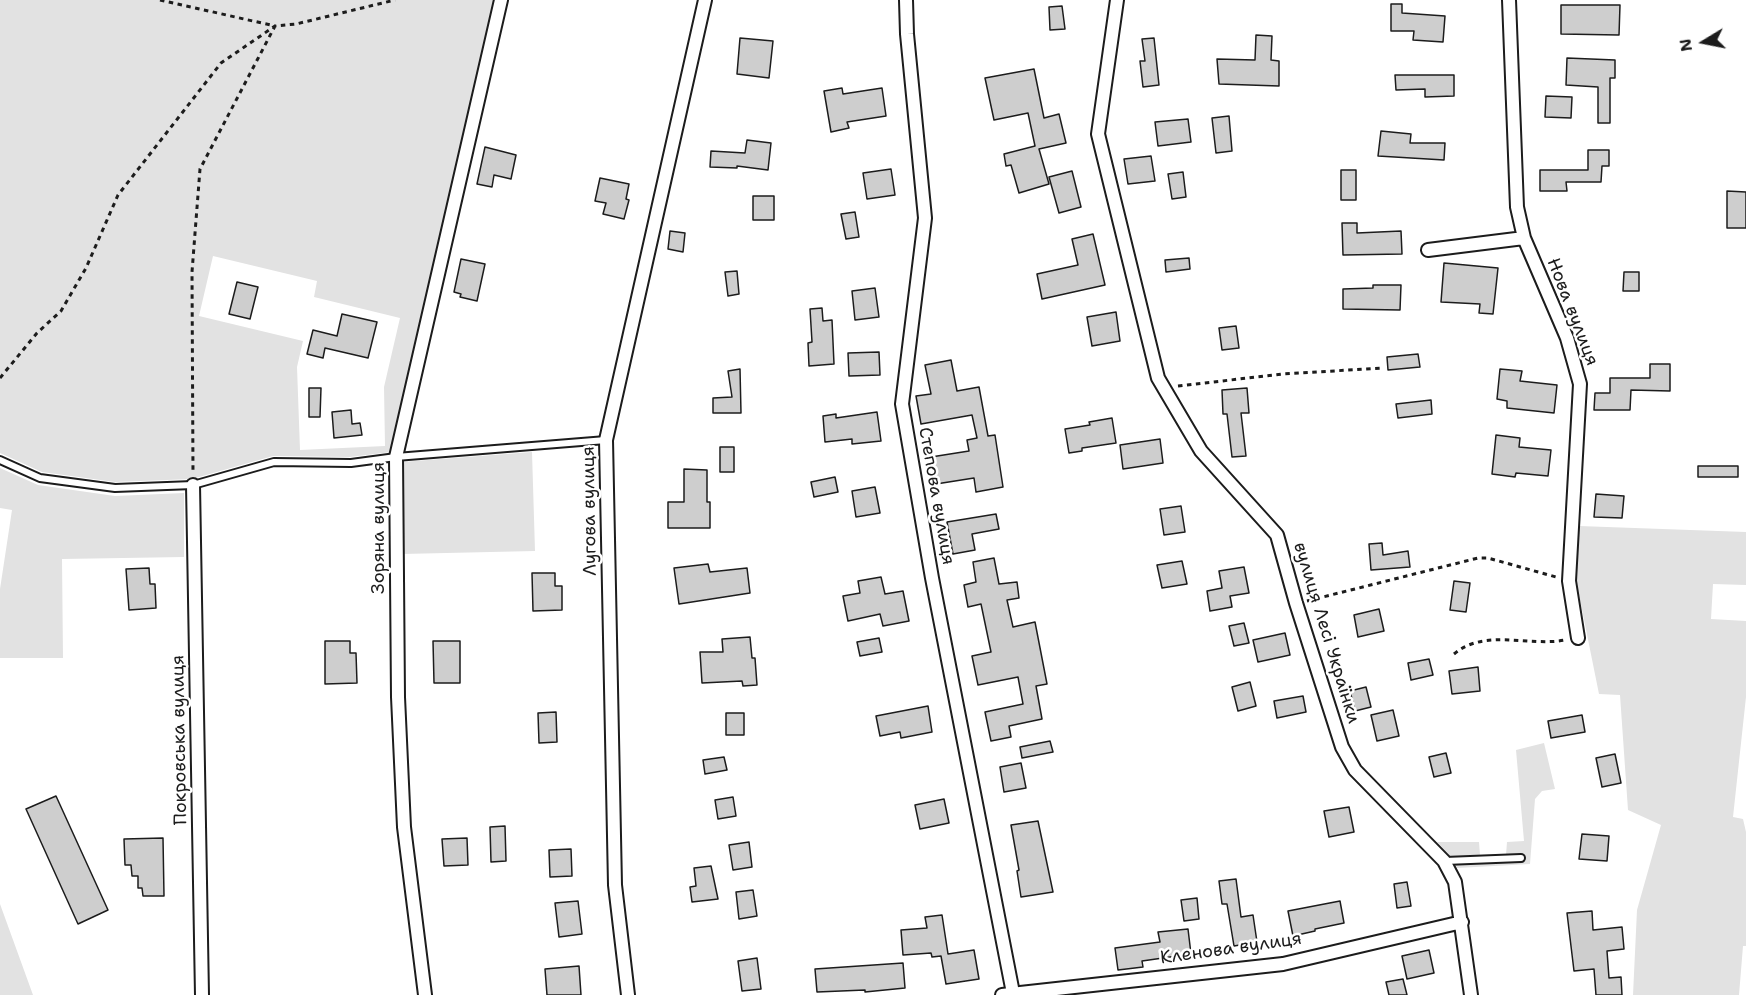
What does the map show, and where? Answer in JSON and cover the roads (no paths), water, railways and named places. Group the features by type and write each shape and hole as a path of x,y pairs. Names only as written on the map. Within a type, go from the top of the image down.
{"street":[{"name":"Зоряна вулиця","path":"425,995 404,827 398,697 396,457 501,0"},
{"name":"Лугова вулиця","path":"628,995 615,885 606,440 705,0"},
{"name":"Степова вулиця","path":"906,0 907,34 925,218 902,405 1007,994"},
{"name":"вулиця Лесі Українки","path":"1117,0 1098,134 1158,378 1201,451 1277,535 1342,747 1356,770 1444,861 1455,882 1471,995"},
{"name":"Нова вулиця","path":"1509,0 1517,207 1524,238 1567,338 1580,384 1569,581 1578,638"},
{"path":"1428,250 1524,238"},
{"name":"Покровська вулиця","path":"193,485 202,995"},
{"name":"Кленова вулиця","path":"1007,994 1283,964 1462,922"}],"lane":[{"path":"0,460 40,478 115,488 193,485 274,462 351,463 396,457 606,440"},
{"path":"1444,861 1521,858"}]}
